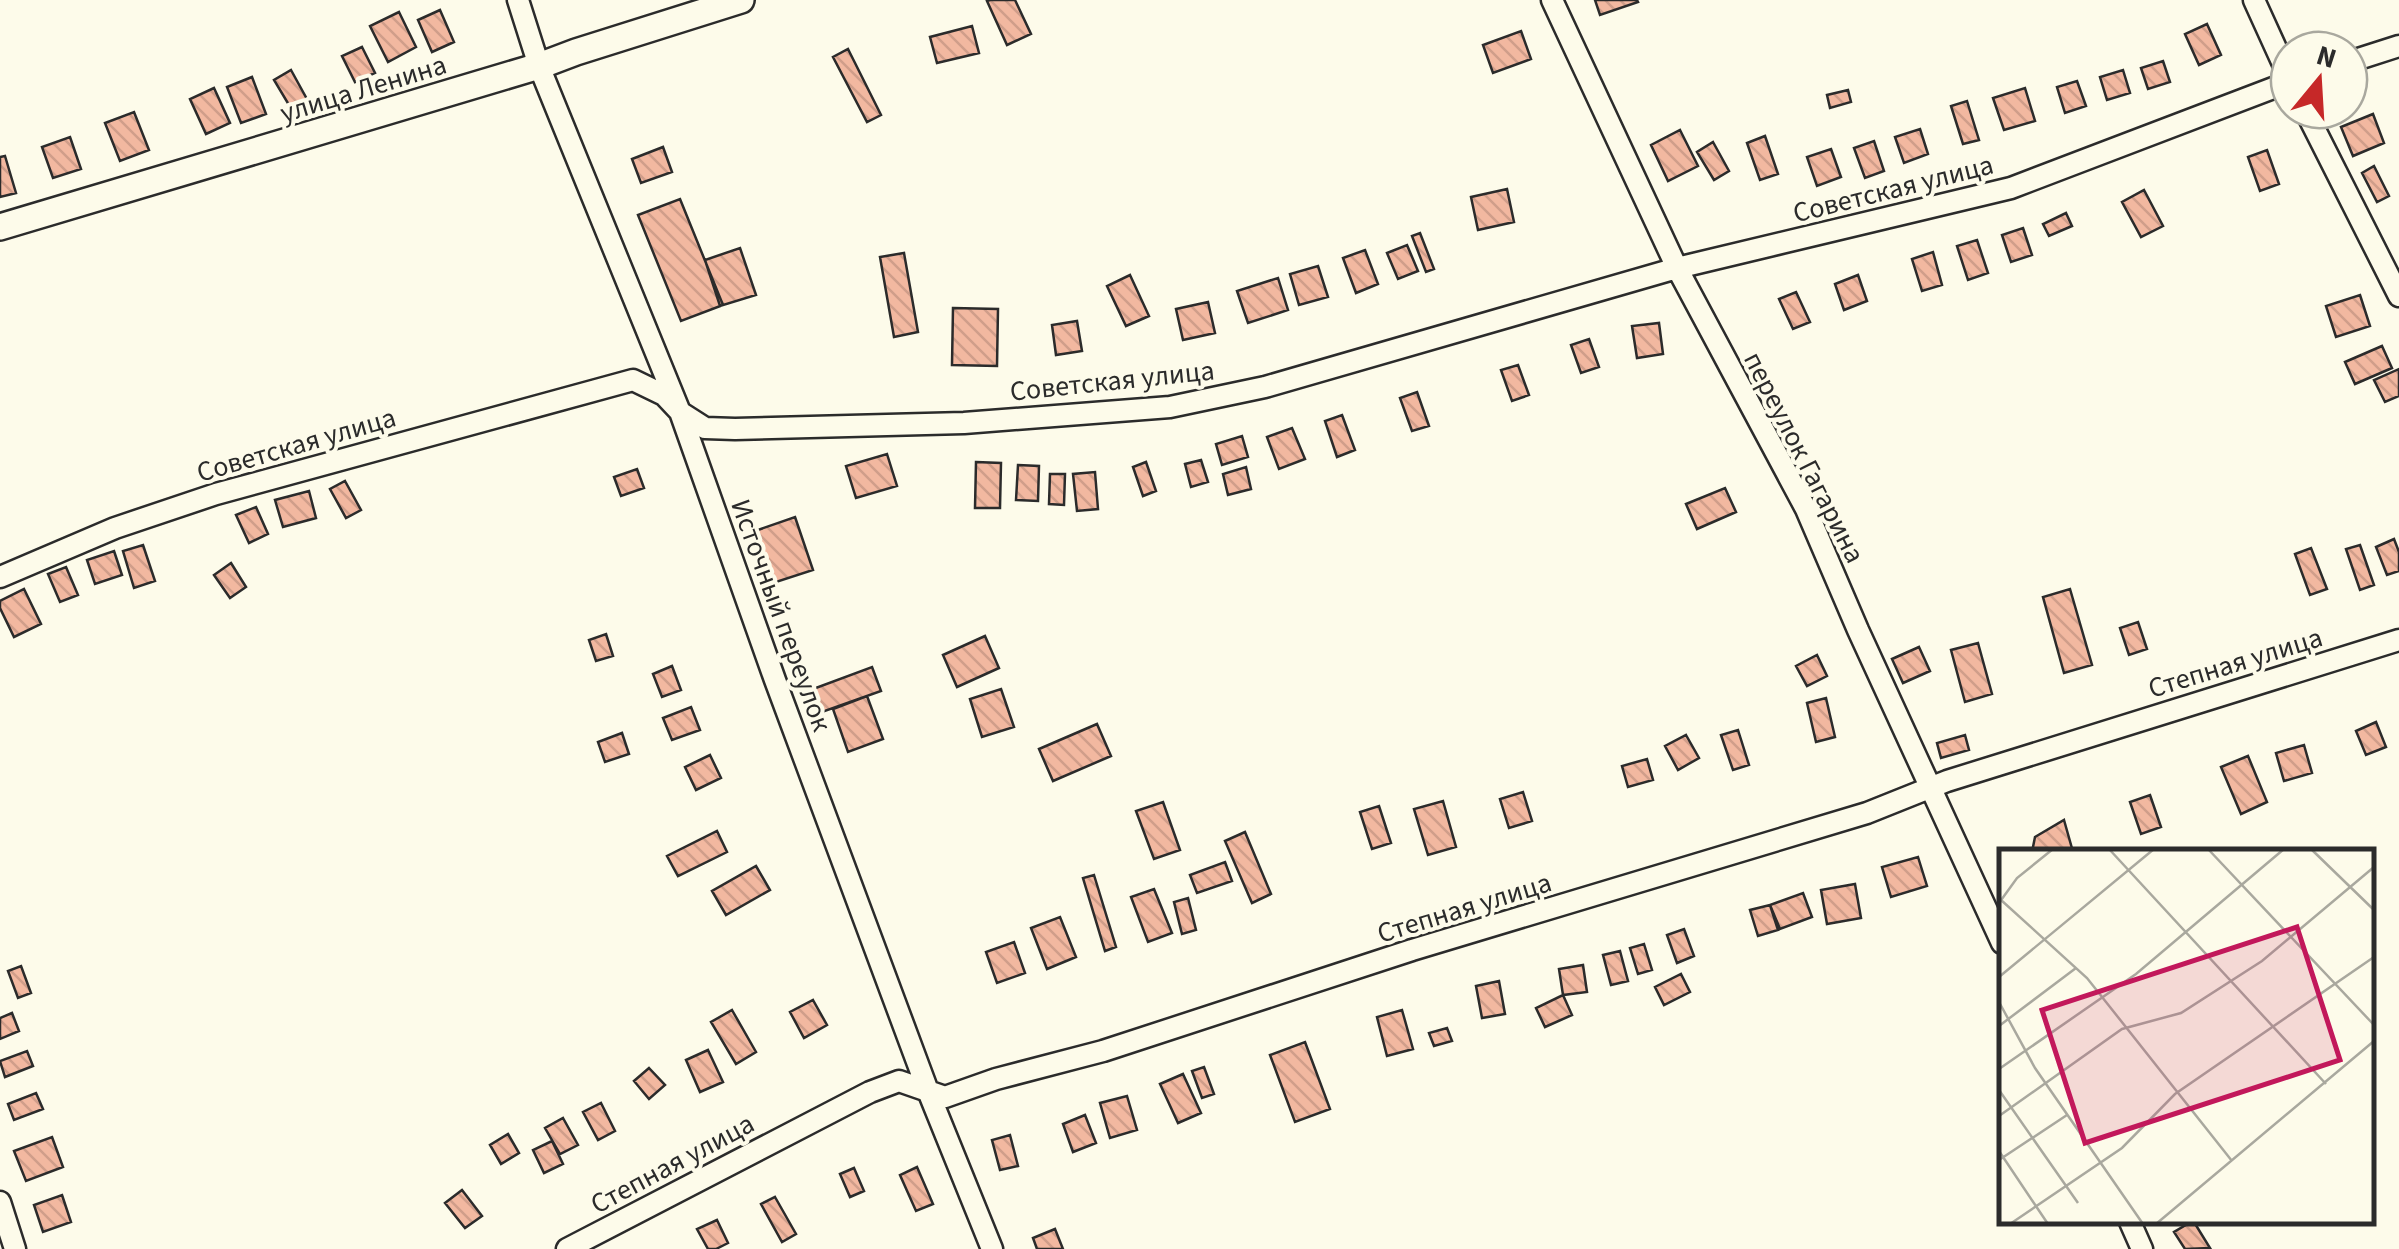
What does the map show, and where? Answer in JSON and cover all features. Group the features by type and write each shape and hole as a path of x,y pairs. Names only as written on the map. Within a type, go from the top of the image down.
{"street":[{"name":"Источный переулок","path":"518,0 539,66 680,412 928,1091 992,1249"},
{"name":"улица Ленина","path":"0,227 539,66 741,0"},
{"name":"переулок Гагарина","path":"1552,0 1677,268 1806,509 1999,937"},
{"path":"2254,0 2269,34"},
{"path":"2369,56 2399,46"},
{"name":"Советская улица","path":"0,577 115,528 216,494 632,380 664,395 680,412 705,428 964,423 1170,407 1265,387 1677,268 2011,188 2269,88"},
{"path":"2315,130 2399,296"},
{"name":"Степная улица","path":"568,1249 870,1092 899,1081 945,1097 996,1079 1103,1051 1412,950 1867,813 1930,788 2399,640"},
{"path":"0,1202 15,1249"},
{"path":"2131,1224 2142,1249"}],"building":[{"path":"1015,0 1031,34 1007,45 987,1"},
{"path":"1595,0 1637,0 1638,2 1600,15"},
{"path":"440,10 454,42 432,52 418,20"},
{"path":"399,12 416,47 388,62 370,26"},
{"path":"2207,24 2221,55 2199,65 2185,34"},
{"path":"972,26 979,53 937,63 930,37"},
{"path":"1521,31 1531,59 1493,73 1483,45"},
{"path":"362,47 375,73 355,82 342,56"},
{"path":"848,49 881,115 867,122 833,57"},
{"path":"2163,61 2170,82 2148,89 2141,68"},
{"path":"291,70 308,101 292,110 274,80"},
{"path":"2123,70 2130,93 2107,100 2100,77"},
{"path":"252,77 266,114 241,123 227,87"},
{"path":"2077,81 2086,106 2065,113 2057,87"},
{"path":"214,88 230,123 206,134 190,99"},
{"path":"2025,88 2035,121 2004,130 1993,98"},
{"path":"1848,90 1851,102 1830,108 1827,95"},
{"path":"1967,101 1979,140 1963,144 1951,106"},
{"path":"134,112 149,150 120,161 105,123"},
{"path":"2373,114 2384,143 2353,156 2342,130 2369,130 2369,116"},
{"path":"1920,129 1928,154 1904,163 1895,137"},
{"path":"1680,130 1698,166 1668,181 1651,145"},
{"path":"1765,136 1778,174 1760,180 1747,143"},
{"path":"70,137 81,169 53,178 42,147"},
{"path":"1874,141 1884,171 1865,178 1854,148"},
{"path":"1713,142 1729,171 1714,180 1697,152"},
{"path":"663,147 672,172 641,183 632,159"},
{"path":"1831,149 1841,177 1817,186 1807,157"},
{"path":"2267,150 2279,184 2260,191 2248,157"},
{"path":"5,156 16,193 0,197 0,157"},
{"path":"2374,166 2389,196 2377,202 2362,173"},
{"path":"1507,189 1514,222 1478,230 1471,197"},
{"path":"2144,190 2163,226 2141,237 2122,202"},
{"path":"680,199 723,305 681,321 638,215"},
{"path":"2066,213 2072,226 2049,236 2043,224"},
{"path":"2023,228 2032,255 2011,262 2002,235"},
{"path":"1420,233 1434,269 1426,272 1412,236"},
{"path":"1977,240 1988,273 1968,280 1957,246"},
{"path":"1407,245 1418,271 1398,279 1387,253"},
{"path":"740,248 756,295 720,306 705,260"},
{"path":"1365,250 1378,284 1356,293 1343,258"},
{"path":"1933,252 1942,285 1922,291 1912,259"},
{"path":"904,253 918,332 894,337 880,257"},
{"path":"1318,266 1328,297 1299,305 1290,274"},
{"path":"1130,275 1149,316 1126,326 1107,286"},
{"path":"1858,275 1867,301 1844,310 1835,284"},
{"path":"1278,278 1288,310 1248,323 1237,291"},
{"path":"1796,292 1810,322 1793,329 1779,299"},
{"path":"2360,295 2370,326 2336,337 2326,306"},
{"path":"1208,302 1215,333 1183,340 1176,309"},
{"path":"953,308 998,309 997,366 952,365"},
{"path":"1077,321 1082,351 1056,355 1052,325"},
{"path":"1659,323 1663,354 1637,358 1632,326"},
{"path":"1589,339 1599,367 1581,373 1571,345"},
{"path":"2382,346 2392,368 2355,384 2345,362"},
{"path":"1518,365 1529,395 1512,401 1501,370"},
{"path":"2399,369 2399,396 2385,402 2374,380"},
{"path":"1417,392 1429,426 1412,431 1400,398"},
{"path":"1342,415 1355,450 1337,457 1325,421"},
{"path":"1292,428 1305,459 1279,469 1267,437"},
{"path":"1242,436 1248,457 1222,465 1216,444"},
{"path":"887,454 897,486 856,498 846,466"},
{"path":"1201,460 1208,482 1191,487 1185,464"},
{"path":"976,462 1001,463 1000,508 975,508"},
{"path":"1146,462 1156,491 1143,496 1133,467"},
{"path":"1018,465 1039,466 1038,501 1016,500"},
{"path":"1246,467 1251,489 1228,495 1223,474"},
{"path":"637,469 644,488 621,496 614,477"},
{"path":"1095,472 1098,509 1077,511 1073,474"},
{"path":"1050,474 1065,474 1064,505 1049,504"},
{"path":"345,481 361,510 346,518 330,489"},
{"path":"1725,488 1736,512 1697,529 1686,504"},
{"path":"309,491 316,518 283,527 275,500"},
{"path":"256,507 268,534 249,543 236,515"},
{"path":"795,517 813,570 773,583 755,531"},
{"path":"2394,539 2399,571 2387,575 2376,547"},
{"path":"143,545 155,581 134,588 123,551"},
{"path":"2360,545 2374,585 2360,590 2346,549"},
{"path":"2311,548 2327,589 2310,595 2295,554"},
{"path":"114,551 122,575 95,584 87,560"},
{"path":"231,563 246,587 230,598 214,575"},
{"path":"66,567 78,595 60,602 48,574"},
{"path":"24,589 41,624 14,637 0,601"},
{"path":"2070,589 2092,665 2064,673 2043,597"},
{"path":"2138,622 2147,649 2129,655 2120,628"},
{"path":"606,634 613,656 596,661 589,640"},
{"path":"985,636 999,668 957,687 943,655"},
{"path":"1978,643 1992,694 1965,702 1951,650"},
{"path":"1919,647 1930,671 1903,683 1892,659"},
{"path":"1817,655 1827,676 1807,686 1796,666"},
{"path":"672,666 681,690 662,697 653,674"},
{"path":"872,667 881,691 822,712 813,689"},
{"path":"1001,689 1014,727 982,737 970,699"},
{"path":"867,696 883,739 848,752 833,709"},
{"path":"1826,698 1835,737 1816,742 1807,703"},
{"path":"691,707 700,730 672,740 663,718"},
{"path":"2376,722 2386,747 2366,755 2356,731"},
{"path":"1097,724 1111,756 1053,781 1039,749"},
{"path":"1738,730 1749,765 1733,770 1721,735"},
{"path":"622,733 629,754 605,762 598,742"},
{"path":"1686,735 1699,758 1678,770 1665,746"},
{"path":"1965,735 1969,750 1941,758 1937,743"},
{"path":"2304,745 2312,773 2284,781 2276,753"},
{"path":"710,755 721,778 696,790 685,767"},
{"path":"2248,756 2267,802 2241,814 2221,767"},
{"path":"1647,759 1653,780 1628,787 1622,766"},
{"path":"1523,792 1532,821 1509,828 1500,799"},
{"path":"2150,795 2161,827 2141,834 2130,802"},
{"path":"1443,801 1456,847 1428,855 1414,809"},
{"path":"1163,802 1180,850 1154,859 1136,811"},
{"path":"1379,806 1391,843 1372,849 1360,812"},
{"path":"2064,820 2072,849 2033,849 2035,837"},
{"path":"717,831 727,852 678,876 667,856"},
{"path":"1245,832 1271,894 1252,903 1225,841"},
{"path":"1918,857 1927,886 1891,897 1882,867"},
{"path":"1225,862 1232,881 1197,893 1190,875"},
{"path":"756,866 770,890 726,915 712,891"},
{"path":"1094,875 1116,947 1105,951 1083,878"},
{"path":"1855,884 1861,918 1827,924 1821,890"},
{"path":"1154,889 1172,933 1148,942 1131,897"},
{"path":"1803,893 1812,917 1780,929 1770,905"},
{"path":"1188,898 1196,930 1182,934 1174,902"},
{"path":"1770,905 1778,930 1758,936 1750,910"},
{"path":"1060,917 1076,957 1047,969 1031,928"},
{"path":"1684,929 1694,956 1677,963 1667,935"},
{"path":"1014,942 1025,973 997,983 986,952"},
{"path":"1644,944 1652,970 1638,974 1630,948"},
{"path":"1620,951 1628,981 1611,985 1603,955"},
{"path":"1583,965 1587,992 1563,995 1559,969"},
{"path":"21,966 31,993 18,998 8,971"},
{"path":"1681,974 1690,992 1664,1005 1655,987"},
{"path":"1499,981 1505,1014 1482,1018 1476,986"},
{"path":"1563,995 1572,1015 1545,1027 1536,1008"},
{"path":"813,1000 827,1025 804,1038 790,1012"},
{"path":"732,1010 756,1052 736,1064 711,1022"},
{"path":"1402,1010 1413,1049 1387,1056 1377,1017"},
{"path":"12,1013 19,1031 0,1039 0,1018"},
{"path":"1447,1028 1452,1041 1434,1046 1429,1033"},
{"path":"1305,1042 1330,1109 1295,1122 1270,1055"},
{"path":"708,1050 723,1082 700,1092 686,1060"},
{"path":"27,1051 33,1066 5,1077 0,1061"},
{"path":"1204,1067 1214,1094 1202,1098 1192,1071"},
{"path":"649,1068 665,1085 649,1099 634,1081"},
{"path":"1183,1074 1201,1113 1178,1123 1160,1084"},
{"path":"36,1093 43,1109 14,1120 8,1104"},
{"path":"1127,1096 1137,1130 1110,1138 1100,1103"},
{"path":"601,1103 615,1131 598,1140 583,1112"},
{"path":"1085,1115 1096,1143 1073,1152 1063,1124"},
{"path":"563,1118 578,1145 560,1154 545,1128"},
{"path":"508,1134 519,1153 501,1164 490,1145"},
{"path":"1010,1135 1018,1166 1000,1170 992,1140"},
{"path":"52,1137 63,1167 26,1181 14,1151"},
{"path":"552,1141 563,1164 544,1173 533,1150"},
{"path":"917,1167 933,1204 916,1211 900,1175"},
{"path":"854,1168 864,1191 850,1197 840,1174"},
{"path":"462,1190 482,1216 465,1228 445,1203"},
{"path":"62,1195 71,1222 43,1232 34,1205"},
{"path":"775,1197 796,1234 782,1242 761,1204"},
{"path":"717,1220 728,1243 708,1249 697,1229"},
{"path":"2195,1224 2210,1248 2185,1249 2174,1232"},
{"path":"1055,1229 1063,1249 1037,1249 1033,1238"}]}
